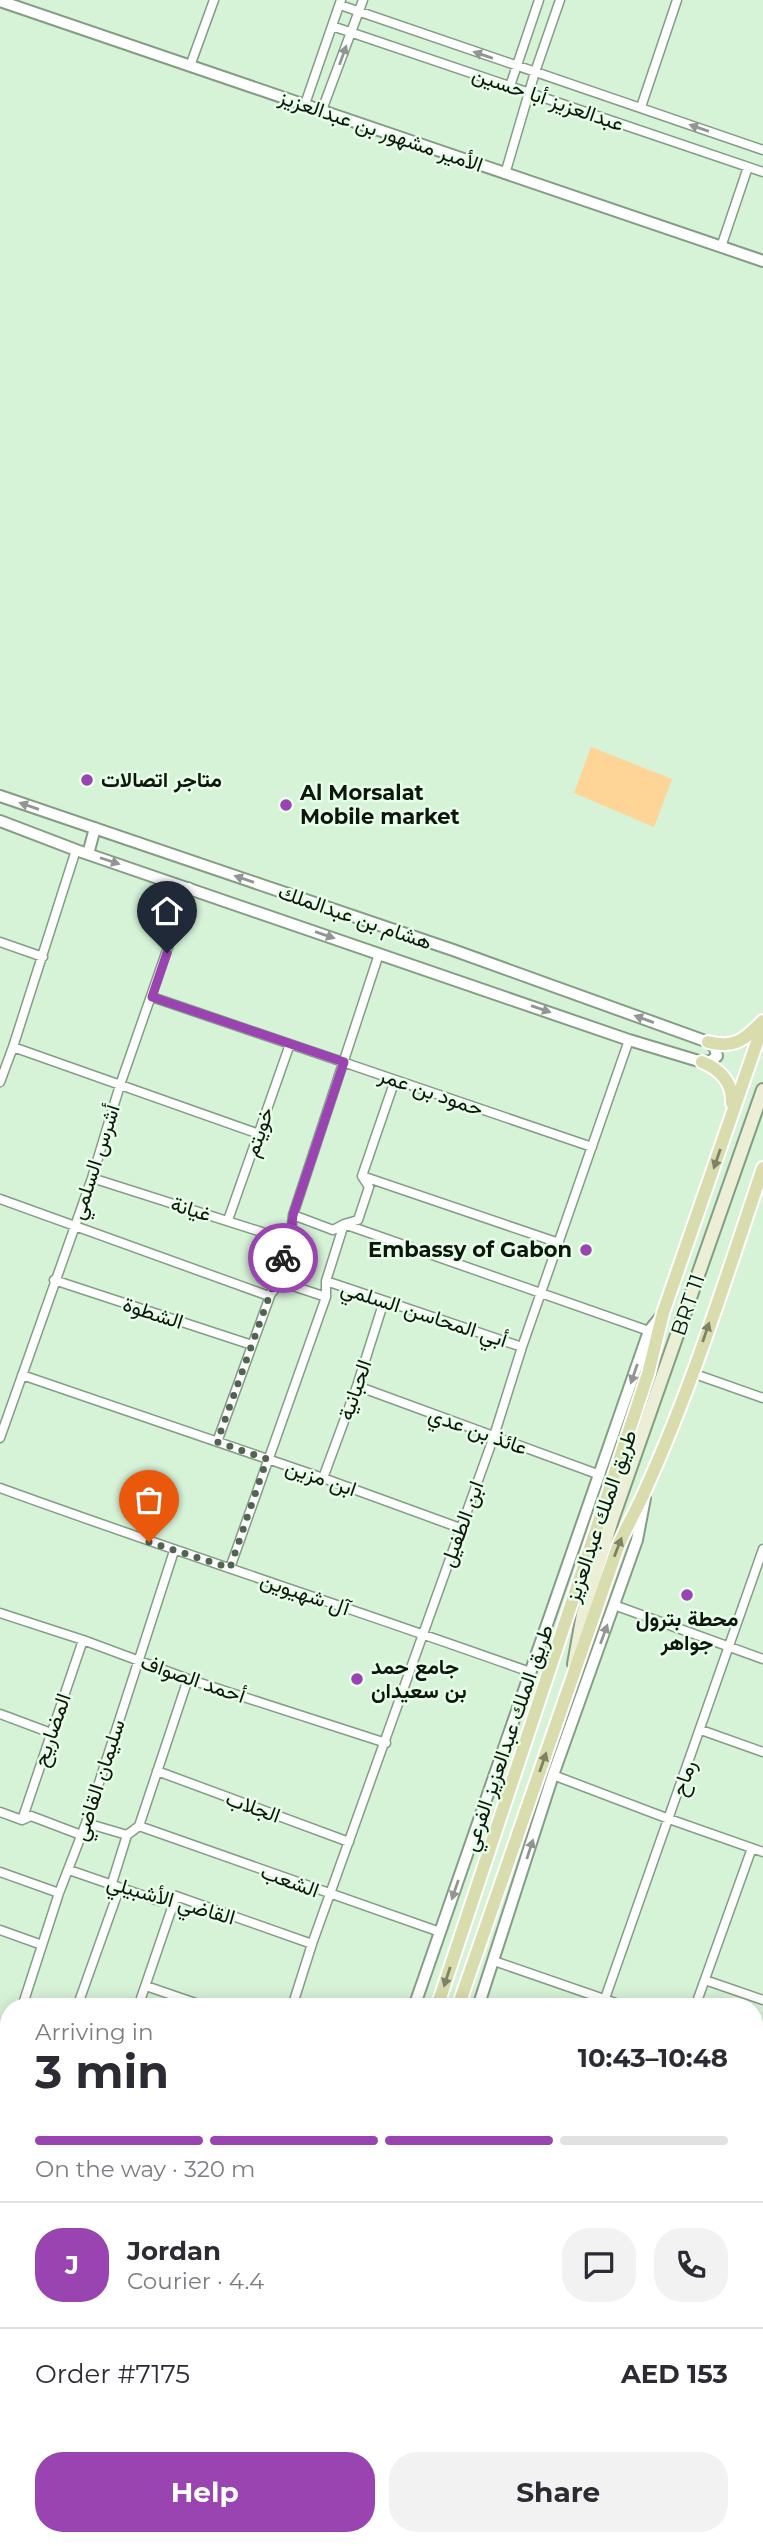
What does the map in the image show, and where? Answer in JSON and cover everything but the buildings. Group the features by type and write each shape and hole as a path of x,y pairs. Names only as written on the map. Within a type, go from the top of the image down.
{"main road":[{"path":"708,1042 726,1045 742,1041 763,1023"},
{"name":"طريق الملك عبدالعزيز","path":"441,1998 648,1374 663,1313 763,1023"},
{"path":"702,1062 720,1072 728,1084 733,1095 732,1116"},
{"name":"BRT 11","path":"573,1673 583,1614 612,1520 763,1090"},
{"name":"طريق الملك عبدالعزيز","path":"461,1998 617,1549 647,1488 692,1373 758,1200 763,1168"},
{"name":"BRT 11","path":"568,1613 582,1597 612,1520"}],"street":[{"path":"190,66 214,0"},
{"path":"322,110 363,0"},
{"path":"510,86 538,0"},
{"path":"505,174 535,72 560,0"},
{"path":"641,107 677,0"},
{"name":"الأمير مشهور بن عبدالعزيز","path":"0,1 763,261"},
{"path":"304,104 341,3"},
{"name":"عبدالعزيز أبا حسين","path":"341,3 358,12 763,150"},
{"name":"عبدالعزيز أبا حسين","path":"332,26 763,172"},
{"path":"721,247 748,167"},
{"name":"هشام بن عبدالملك","path":"0,796 453,950 708,1042"},
{"name":"هشام بن عبدالملك","path":"0,821 82,852 629,1040 702,1062"},
{"path":"0,1082 82,852 96,828"},
{"name":"أشرس السلمي","path":"0,1438 92,1178 120,1085 189,887"},
{"path":"0,942 43,957"},
{"path":"217,1442 290,1241 293,1215 379,954"},
{"name":"حمود بن عمر","path":"152,997 592,1147"},
{"name":"ابن الطفيل","path":"295,1998 494,1436 522,1346 629,1040"},
{"path":"702,1062 711,1061 717,1056 715,1048 708,1042"},
{"name":"خويتم","path":"228,1220 290,1044"},
{"path":"13,1046 259,1134"},
{"path":"362,1177 396,1080"},
{"path":"293,1215 333,1230 358,1220 369,1187 362,1177"},
{"path":"362,1177 559,1243"},
{"name":"غيانة","path":"92,1178 290,1241"},
{"path":"0,1199 269,1296"},
{"path":"230,1568 326,1297 326,1281 344,1224"},
{"path":"344,1224 649,1331"},
{"name":"الشطوة","path":"54,1280 252,1345"},
{"name":"أبي المحاسن السلمي","path":"326,1281 522,1346"},
{"name":"أبي المحاسن السلمي","path":"269,1296 281,1282 326,1297"},
{"name":"الحبانية","path":"323,1478 357,1386 384,1301"},
{"name":"طريق الملك عبدالعزيز الفرعي","path":"417,1998 649,1331 663,1313"},
{"path":"692,1373 763,1398"},
{"name":"ابن مزين","path":"22,1376 323,1478 460,1528"},
{"name":"عائذ بن عدي","path":"357,1386 600,1475"},
{"name":"آل شهيوين","path":"0,1488 174,1551 530,1672"},
{"path":"481,1998 553,1775 637,1540 647,1488"},
{"name":"رماح","path":"605,1998 763,1550"},
{"name":"سليمان القاضي","path":"25,1998 59,1893 86,1823 174,1551"},
{"path":"614,1605 763,1659"},
{"name":"أحمد الصواف","path":"0,1613 188,1679 386,1743"},
{"name":"المضاريح","path":"22,1820 83,1640"},
{"path":"139,1826 188,1679"},
{"path":"0,1714 51,1733"},
{"path":"701,1730 763,1752"},
{"name":"الجلاب","path":"157,1771 349,1842"},
{"path":"553,1775 763,1852"},
{"path":"0,1812 22,1820 31,1816 81,1835"},
{"path":"86,1823 127,1835"},
{"name":"سليمان القاضي","path":"80,1998 117,1895 112,1883 127,1835 139,1826"},
{"name":"الشعب","path":"139,1826 440,1932"},
{"path":"698,1998 752,1848"},
{"name":"القاضي الأشبيلي","path":"69,1870 159,1901 176,1896 312,1944"},
{"path":"0,1872 59,1893"},
{"path":"141,1998 176,1896"},
{"path":"0,1930 42,1945"},
{"path":"494,1961 590,1998"},
{"path":"705,1980 757,1998"},
{"path":"146,1986 181,1998"}],"shaded area":[{"path":"591,747 672,779 654,827 574,793"}],"way so far":[{"path":"149,1542 230,1568 267,1459 217,1442 283,1258"}],"place":[{"name":"متاجر اتصالات","path":"87,780"},
{"name":"Al Morsalat Mobile market","path":"286,805"},
{"name":"Embassy of Gabon","path":"586,1250"},
{"name":"محطة بترول جواهر","path":"687,1595"},
{"name":"جامع حمد بن سعيدان","path":"357,1679"}],"route":[{"path":"167,953 152,997 344,1062 293,1215 290,1241 283,1258"}]}
